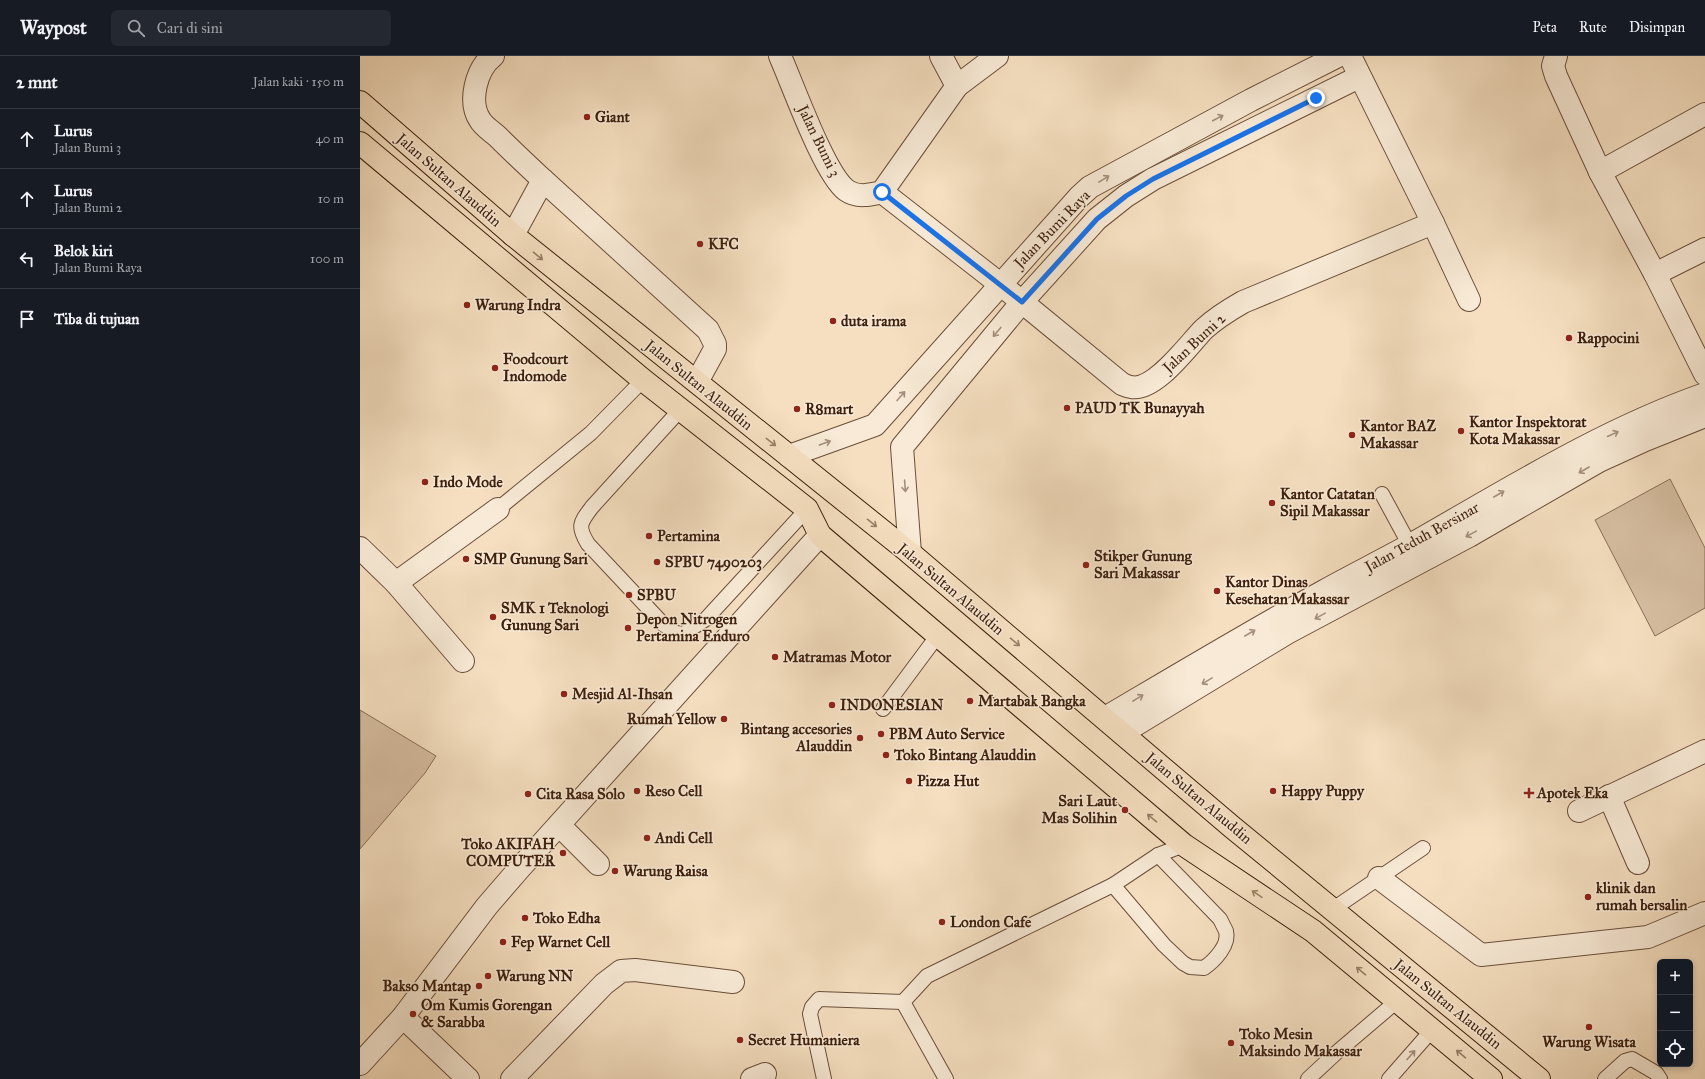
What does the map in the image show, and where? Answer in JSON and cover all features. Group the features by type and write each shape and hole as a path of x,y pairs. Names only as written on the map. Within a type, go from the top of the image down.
{"highway":[{"name":"Jalan Sultan Alauddin","path":"360,102 513,235 910,553 1232,827 1539,1079"},
{"name":"Jalan Sultan Alauddin","path":"360,143 643,380 807,509 820,534 1184,845 1313,931 1491,1079"},
{"path":"1313,931 1333,909"}],"street":[{"path":"493,56 486,61 480,70 476,83 475,102 480,120 543,180 708,330 715,344 715,349 697,382"},
{"name":"Jalan Bumi 3","path":"780,56 815,138 838,181 847,190 857,195 882,192"},
{"path":"941,56 957,86"},
{"path":"997,56 957,86 882,192 1000,284"},
{"name":"Jalan Bumi Raya","path":"788,456 875,426 1000,284 1079,197 1090,187 1338,56"},
{"path":"1350,56 1359,77 1433,223 1469,300"},
{"path":"1556,56 1553,66 1556,76 1600,172 1655,274 1705,374"},
{"name":"Jalan Bumi Raya","path":"902,447 1022,302 1097,219 1126,196 1153,179 1359,77"},
{"path":"1600,172 1705,114"},
{"path":"513,235 543,180"},
{"name":"Jalan Bumi 2","path":"1000,284 1122,384 1132,388 1142,386 1156,379 1205,328 1221,315 1243,302 1433,223"},
{"path":"1655,274 1705,249"},
{"name":"Jalan Teduh Bersinar","path":"1105,718 1283,625 1414,554 1574,452 1675,404 1705,394"},
{"name":"Jalan Teduh Bersinar","path":"1414,554 1469,536 1599,461 1645,440 1705,416"},
{"path":"875,426 902,447 910,553"},
{"path":"396,583 498,509"},
{"path":"360,1064 403,1018 487,906 518,869 820,534"},
{"path":"360,548 396,583 463,661"},
{"name":"Jalan Teduh Bersinar","path":"1122,733 1283,625"},
{"path":"1579,811 1705,751"},
{"path":"1609,796 1638,863"},
{"path":"558,825 598,864"},
{"path":"1379,878 1481,956 1648,937 1705,913"},
{"path":"512,1079 597,990 621,972 635,970 733,982"},
{"path":"403,1018 468,1079"}],"lane":[{"path":"498,509 591,433 643,380"},
{"path":"680,410 581,521 581,532 588,544 664,625 676,633 683,634 706,619 807,509"},
{"path":"1382,494 1414,554"},
{"path":"883,709 938,635"},
{"path":"903,1002 927,976 1113,885 1158,855 1184,845"},
{"path":"1333,909 1422,848"},
{"path":"1113,885 1164,945 1183,963 1190,967 1204,968 1223,948 1226,939 1226,932 1220,919 1158,855"},
{"path":"824,1079 810,1014 815,1002 819,999 826,998 903,1002"},
{"path":"1308,1079 1397,1001"},
{"path":"903,1002 946,1079"},
{"path":"1389,1079 1432,1030"},
{"path":"1605,1079 1625,1062 1632,1059 1656,1073 1660,1079"}],"shaded area":[{"path":"1670,479 1705,548 1705,608 1655,636 1595,520"},
{"path":"360,710 436,756 425,773 360,849"}],"place":[{"name":"Giant","path":"587,117"},
{"name":"KFC","path":"700,244"},
{"name":"Warung Indra","path":"467,305"},
{"name":"duta irama","path":"833,321"},
{"name":"Rappocini","path":"1569,338"},
{"name":"Foodcourt Indomode","path":"495,368"},
{"name":"PAUD TK Bunayyah","path":"1067,408"},
{"name":"R8mart","path":"797,409"},
{"name":"Kantor Inspektorat Kota Makassar","path":"1461,431"},
{"name":"Kantor BAZ Makassar","path":"1352,435"},
{"name":"Indo Mode","path":"425,482"},
{"name":"Kantor Catatan Sipil Makassar","path":"1272,503"},
{"name":"Pertamina","path":"649,536"},
{"name":"SMP Gunung Sari","path":"466,559"},
{"name":"SPBU 7490203","path":"657,562"},
{"name":"Stikper Gunung Sari Makassar","path":"1086,565"},
{"name":"Kantor Dinas Kesehatan Makassar","path":"1217,591"},
{"name":"SPBU","path":"629,595"},
{"name":"SMK 1 Teknologi Gunung Sari","path":"493,617"},
{"name":"Depon Nitrogen Pertamina Enduro","path":"628,628"},
{"name":"Matramas Motor","path":"775,657"},
{"name":"Mesjid Al-Ihsan","path":"564,694"},
{"name":"Martabak Bangka","path":"970,701"},
{"name":"INDONESIAN","path":"832,705"},
{"name":"Rumah Yellow","path":"724,719"},
{"name":"PBM Auto Service","path":"881,734"},
{"name":"Bintang accesories Alauddin","path":"860,738"},
{"name":"Toko Bintang Alauddin","path":"886,755"},
{"name":"Pizza Hut","path":"909,781"},
{"name":"Reso Cell","path":"637,791"},
{"name":"Happy Puppy","path":"1273,791"},
{"name":"Apotek Eka","path":"1529,793"},
{"name":"Cita Rasa Solo","path":"528,794"},
{"name":"Sari Laut Mas Solihin","path":"1125,810"},
{"name":"Andi Cell","path":"647,838"},
{"name":"Toko AKIFAH COMPUTER","path":"563,853"},
{"name":"Warung Raisa","path":"615,871"},
{"name":"klinik dan rumah bersalin","path":"1588,897"},
{"name":"Toko Edha","path":"525,918"},
{"name":"London Cafe","path":"942,922"},
{"name":"Fep Warnet Cell","path":"503,942"},
{"name":"Warung NN","path":"488,976"},
{"name":"Bakso Mantap","path":"479,986"},
{"name":"Om Kumis Gorengan & Sarabba","path":"413,1014"},
{"name":"Warung Wisata","path":"1589,1027"},
{"name":"Secret Humaniera","path":"740,1040"},
{"name":"Toko Mesin Maksindo Makassar","path":"1231,1043"}],"route":[{"path":"882,192 1022,302 1097,219 1126,196 1153,179 1316,98"}]}
